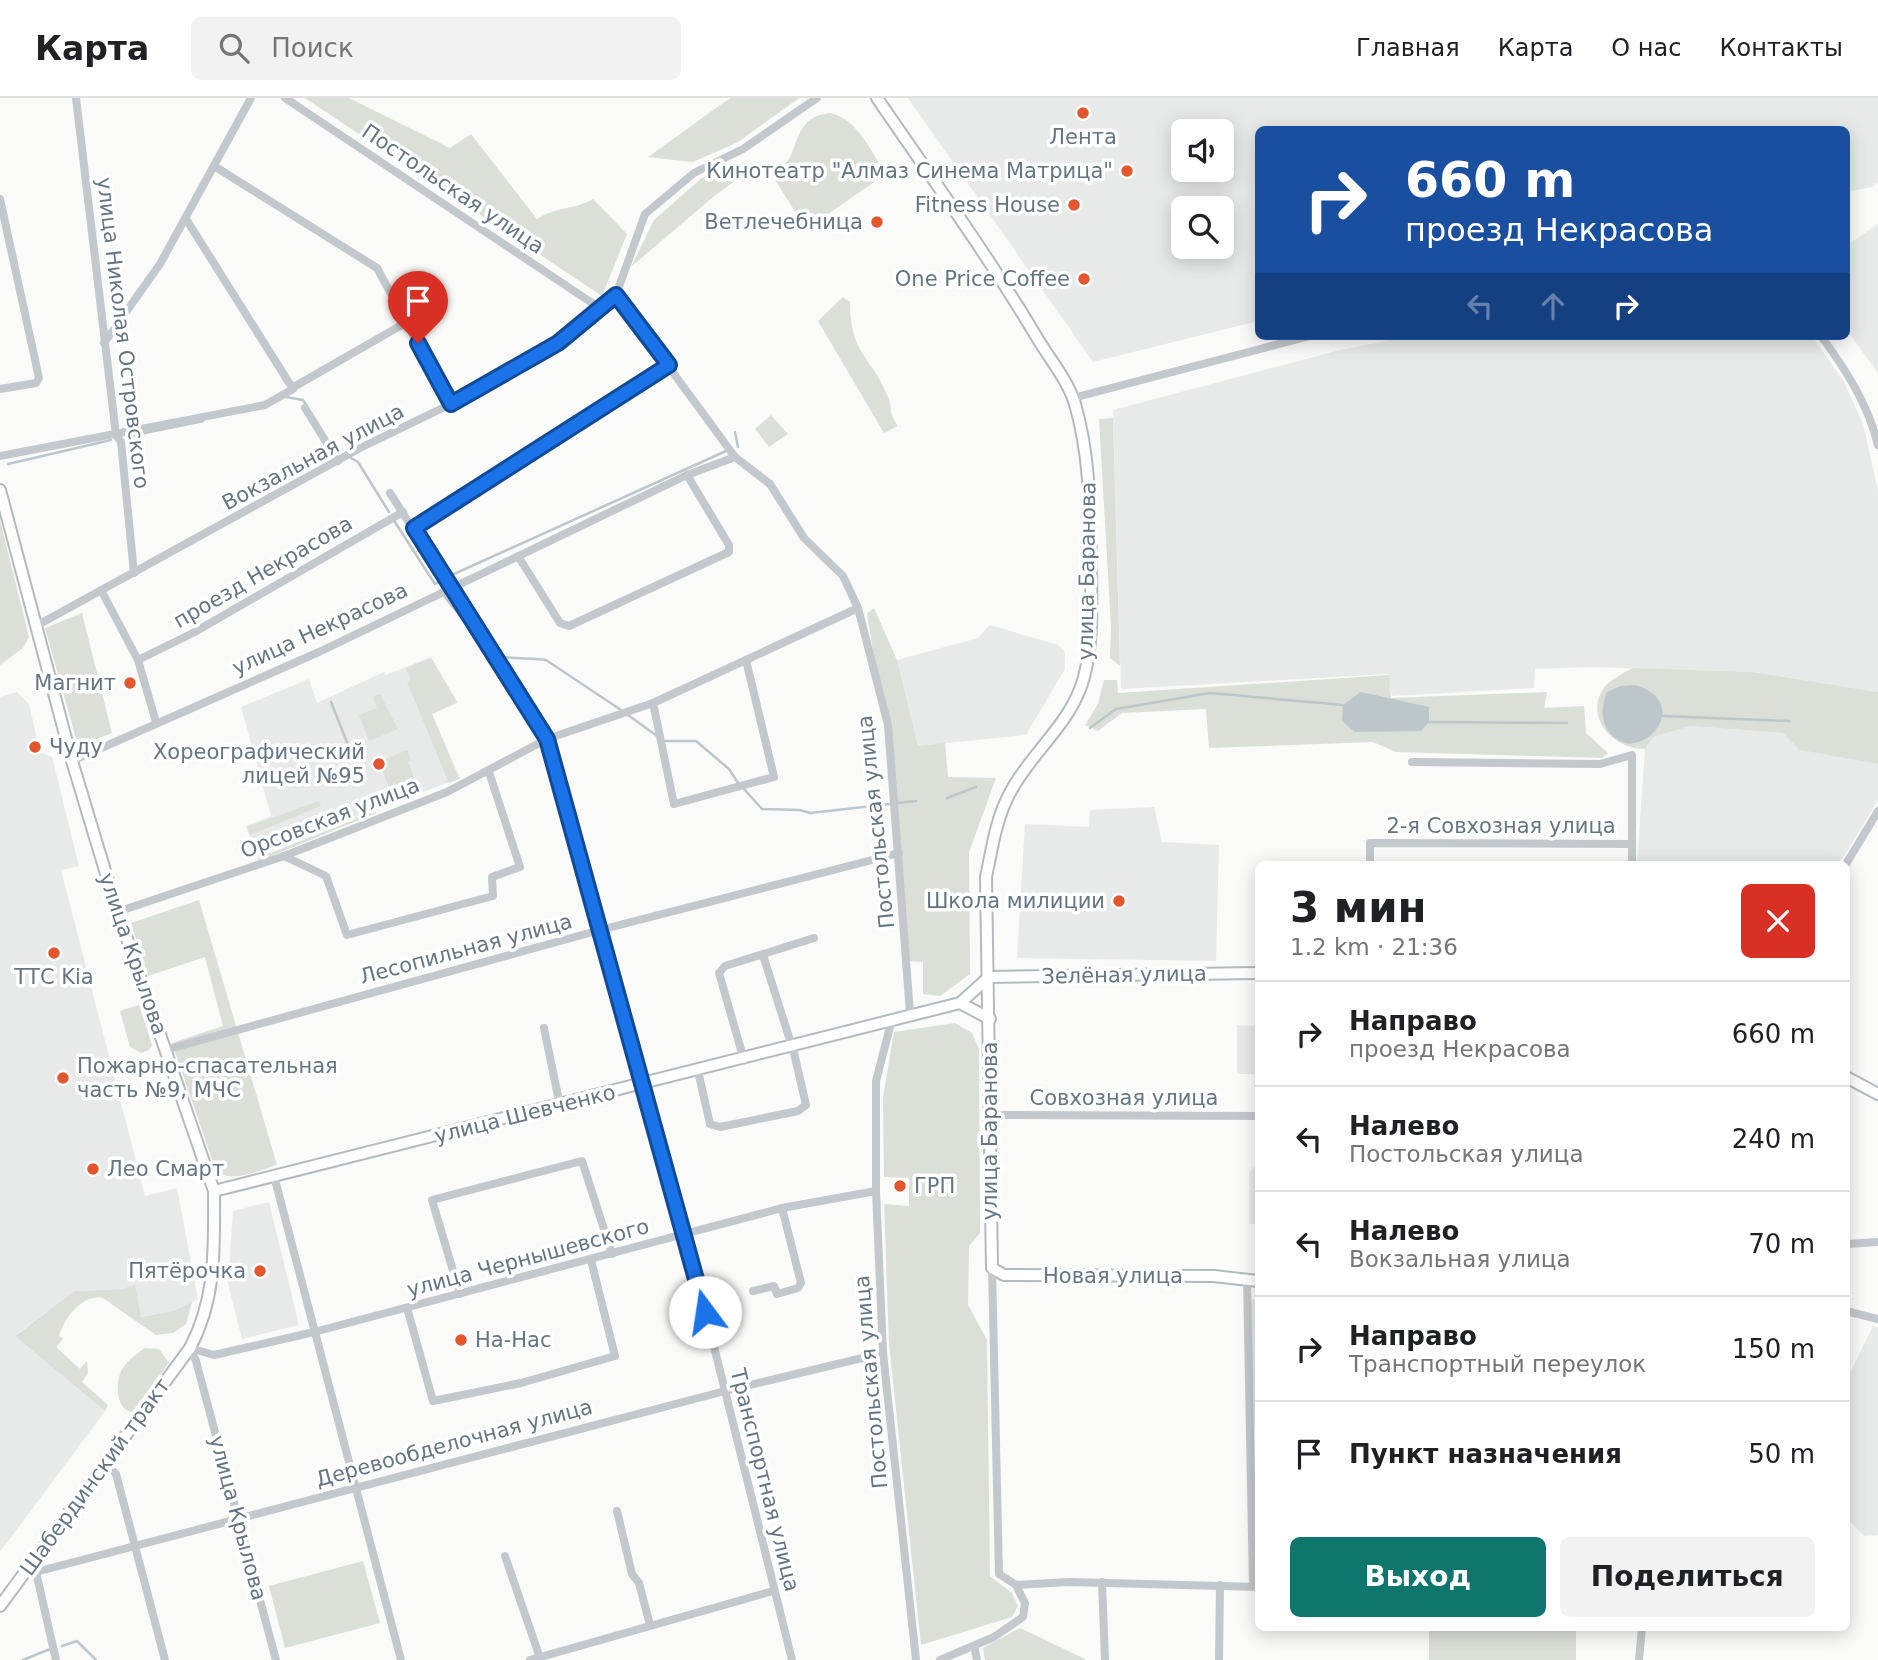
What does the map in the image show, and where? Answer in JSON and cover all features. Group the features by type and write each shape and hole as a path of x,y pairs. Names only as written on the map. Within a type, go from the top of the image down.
{"main road":[{"name":"улица Баранова","path":"877,98 1003,281 1073,398 1084,437 1088,471 1090,649 1084,679 1065,721 1033,756 1010,793 995,831 986,877 992,1268"},
{"name":"улица Крылова","path":"0,490 72,761 117,912 214,1191 215,1270 208,1304 190,1348"},
{"name":"Зелёная улица","path":"989,977 1255,973"},
{"path":"989,977 960,1003 990,1019"},
{"name":"улица Шевченко","path":"214,1191 744,1060 910,1013 960,1003"},
{"path":"1850,1079 1878,1094"},
{"name":"Новая улица","path":"992,1268 1004,1275 1214,1276 1253,1280"},
{"name":"Шабердинский тракт","path":"0,1606 33,1569 104,1463 190,1348"}],"street":[{"name":"улица Николая Островского","path":"76,98 116,435 121,442 134,573"},
{"path":"104,342 160,264 251,98"},
{"name":"Постольская улица","path":"285,98 601,309"},
{"path":"616,295 645,214 694,173 743,149 817,98"},
{"path":"214,166 377,268 451,404"},
{"path":"0,199 39,378 36,383 0,389"},
{"path":"186,219 293,388"},
{"name":"Постольская улица","path":"616,295 736,457 770,484 804,538 843,576 858,608 888,725 910,1013"},
{"name":"Вокзальная улица","path":"36,626 338,461 451,404 558,343 616,295"},
{"path":"0,456 265,405 407,322"},
{"path":"1073,398 1295,340"},
{"path":"1824,340 1850,376 1873,425 1878,445"},
{"path":"414,528 669,365"},
{"path":"305,408 338,461"},
{"name":"улица Некрасова","path":"72,761 318,652 687,475 736,457"},
{"path":"517,555 560,623 569,626 729,552 729,545 687,475"},
{"name":"Транспортная улица","path":"390,493 547,739 686,1234 792,1660"},
{"name":"проезд Некрасова","path":"138,660 194,633 402,512"},
{"path":"101,590 138,660 156,722"},
{"name":"Орсовская улица","path":"117,912 284,856 447,792 547,739 653,703 858,608"},
{"path":"653,703 674,804 774,777 746,660"},
{"path":"1412,762 1600,764 1632,755 1632,861"},
{"path":"284,856 326,876 346,935 493,896 492,877 520,867 489,772"},
{"path":"1848,861 1878,811"},
{"name":"2-я Совхозная улица","path":"1370,861 1370,843 1632,844"},
{"name":"Лесопильная улица","path":"165,1049 600,930 899,853"},
{"path":"744,1060 719,973 725,966 814,938"},
{"path":"698,1071 710,1124 720,1127 798,1111 806,1105 792,1047 764,955"},
{"name":"Постольская улица","path":"892,1019 876,1081 876,1191 883,1353 916,1660"},
{"path":"544,1028 560,1106"},
{"name":"Совхозная улица","path":"990,1115 1255,1116"},
{"path":"460,1294 432,1200 583,1161 612,1254"},
{"path":"274,1176 401,1660"},
{"name":"улица Чернышевского","path":"190,1348 214,1355 407,1308 782,1208 876,1191"},
{"path":"753,1291 774,1286 777,1294 798,1288 801,1283 782,1208"},
{"path":"1850,1244 1878,1242"},
{"path":"407,1308 433,1401 521,1383 615,1356 591,1260"},
{"path":"940,1660 974,1646 1023,1617 1025,1603 1016,1585 999,1574 992,1268"},
{"path":"1253,1280 1255,1485"},
{"path":"1850,1312 1878,1319"},
{"name":"улица Крылова","path":"190,1348 276,1660"},
{"name":"Деревообделочная улица","path":"33,1569 883,1353"},
{"path":"104,1463 116,1474 164,1660"},
{"path":"617,1511 632,1574 639,1583 650,1625"},
{"path":"505,1556 540,1658"},
{"path":"33,1569 56,1660"},
{"path":"1016,1585 1102,1582 1255,1587"},
{"path":"1102,1582 1105,1660"},
{"path":"1219,1660 1220,1585"},
{"path":"530,1660 773,1591"},
{"path":"1639,1660 1642,1631"},
{"path":"974,1646 977,1660"}],"shaded area":[{"path":"305,98 349,98 450,148 471,134 537,219 593,199 627,234 602,296"},
{"path":"730,98 799,98 738,142 693,162 648,157"},
{"path":"908,98 1878,98 1878,183 1872,187 1850,191 1850,126 1255,126 1255,322 1093,362"},
{"path":"830,113 840,116 856,129 886,174 806,229 772,175 789,158 803,127 813,118"},
{"path":"735,165 747,172 713,197 631,267 654,220 702,178"},
{"path":"1878,224 1878,373 1850,334 1850,243"},
{"path":"843,297 850,302 851,320 858,345 882,383 892,416 898,426 884,433 818,321"},
{"path":"1391,340 1815,340 1844,382 1863,424 1878,491 1878,692 1753,672 1588,667 1535,669 1534,688 1392,696 1388,674 1121,689 1113,410 1340,350"},
{"path":"771,415 788,434 769,447 755,429"},
{"path":"1113,418 1120,666 1110,658 1111,626 1099,419"},
{"path":"0,520 29,637 23,648 0,665"},
{"path":"874,608 897,660 918,746 945,743 948,777 996,778 969,852 970,974 940,996 923,994 923,962 909,961 894,780 867,614"},
{"path":"82,613 112,733 78,746 45,628"},
{"path":"990,625 1058,645 1065,652 1065,669 1026,735 918,746 897,660 978,638"},
{"name":"Хореографический лицей №95","path":"431,657 458,703 432,714 460,778 256,857 246,826 271,816 241,707 309,679 317,703 384,672 386,675"},
{"path":"431,658 457,702 432,714 459,779 449,783 407,682 411,680 406,668"},
{"path":"1633,668 1753,672 1878,692 1878,764 1800,750 1783,733 1691,726 1653,737 1645,749 1634,748 1614,739 1600,722 1597,712 1602,691"},
{"path":"1389,675 1391,698 1547,692 1544,708 1584,706 1586,733 1608,753 1602,758 1396,752 1373,742 1209,748 1206,709 1122,713 1098,731 1085,725 1098,704 1104,680 1117,680 1118,693"},
{"path":"1635,685 1653,694 1661,706 1661,719 1655,731 1645,739 1632,743 1619,741 1607,729 1603,720 1604,701 1607,692 1621,686"},
{"path":"17,692 29,704 40,752 52,757 79,866 61,870 145,1196 177,1188 198,1299 174,1311 141,1317 124,1289 74,1291 15,1335 105,1411 0,1552 0,697"},
{"path":"1361,692 1429,707 1429,722 1421,731 1355,732 1342,721 1343,705"},
{"path":"380,694 398,729 369,741 359,715 377,708 373,697"},
{"path":"1691,726 1783,733 1801,750 1878,764 1878,800 1841,861 1637,861 1645,749 1653,737"},
{"path":"407,750 411,760 408,762 418,787 393,797 379,762"},
{"path":"319,801 321,806 250,835 247,827"},
{"name":"Школа милиции","path":"1154,807 1162,842 1219,845 1216,961 1017,958 1025,824 1089,827 1090,810"},
{"path":"375,811 376,813 259,861 258,858"},
{"path":"199,900 277,1165 244,1175 227,1176 215,1168 172,1043 223,1026 205,957 148,976 131,923"},
{"path":"139,1005 152,1045 149,1050 141,1053 130,1047 120,1011"},
{"path":"955,1023 972,1033 979,1049 980,1233 969,1246 968,1305 987,1340 990,1576 1012,1593 1018,1606 1012,1617 921,1645 889,1344 884,1204 909,1206 909,1178 884,1177 883,1097 894,1032"},
{"path":"1237,1025 1255,1026 1255,1074 1237,1074"},
{"path":"1255,1167 1255,1224 1249,1224 1249,1173"},
{"path":"269,1202 299,1325 242,1339 228,1284 233,1211"},
{"path":"135,1285 141,1317 174,1311 192,1302 186,1324 173,1333 156,1335 103,1298 95,1298 75,1308 65,1321 59,1336 63,1339 56,1347 80,1369 87,1361 88,1373 82,1382 108,1405 105,1411 15,1336 74,1291 124,1289"},
{"path":"1251,1300 1255,1300 1255,1426"},
{"path":"1873,1326 1878,1328 1878,1535 1864,1536 1850,1521 1850,1373"},
{"path":"145,1348 159,1349 169,1363 132,1412 122,1406 120,1400 120,1373 133,1357"},
{"path":"363,1561 380,1623 285,1648 269,1586"},
{"path":"1020,1628 1085,1660 985,1660 983,1648"},
{"path":"1429,1631 1576,1631 1576,1660 1429,1660"}],"waterway":[{"path":"286,397 303,400 307,406"},
{"path":"126,437 203,421"},
{"path":"735,432 738,447"},
{"path":"8,464 111,440"},
{"path":"454,574 726,451"},
{"path":"351,458 358,462 389,512"},
{"path":"393,519 435,584 443,580"},
{"path":"444,596 480,641"},
{"path":"498,656 546,660 621,710"},
{"path":"1090,728 1116,709 1210,693 1343,705"},
{"path":"331,702 352,755"},
{"path":"628,715 657,736"},
{"path":"1663,716 1789,721"},
{"path":"1429,722 1567,723"},
{"path":"665,741 696,741 729,769 738,783"},
{"path":"947,798 976,787"},
{"path":"743,788 762,809 800,810 810,813 890,804"},
{"path":"898,803 916,801"},
{"path":"62,1646 77,1641 96,1660"},
{"path":"23,1660 50,1649"}],"place":[{"name":"Лента","path":"1083,113"},
{"name":"Кинотеатр \"Алмаз Синема Матрица\"","path":"1127,171"},
{"name":"Fitness House","path":"1074,205"},
{"name":"Ветлечебница","path":"877,222"},
{"name":"One Price Coffee","path":"1084,279"},
{"name":"Магнит","path":"130,683"},
{"name":"Чуду","path":"35,747"},
{"name":"Хореографический лицей №95","path":"379,764"},
{"name":"Школа милиции","path":"1119,901"},
{"name":"ТТС Kia","path":"54,953"},
{"name":"Пожарно-спасательная часть №9, МЧС","path":"63,1078"},
{"name":"Лео Смарт","path":"93,1169"},
{"name":"ГРП","path":"900,1186"},
{"name":"Пятёрочка","path":"260,1271"},
{"name":"На-Нас","path":"461,1340"}],"route":[{"path":"418,343 451,404 558,343 582,326 616,295 669,365 414,528 547,739 686,1234 705,1312"}]}
